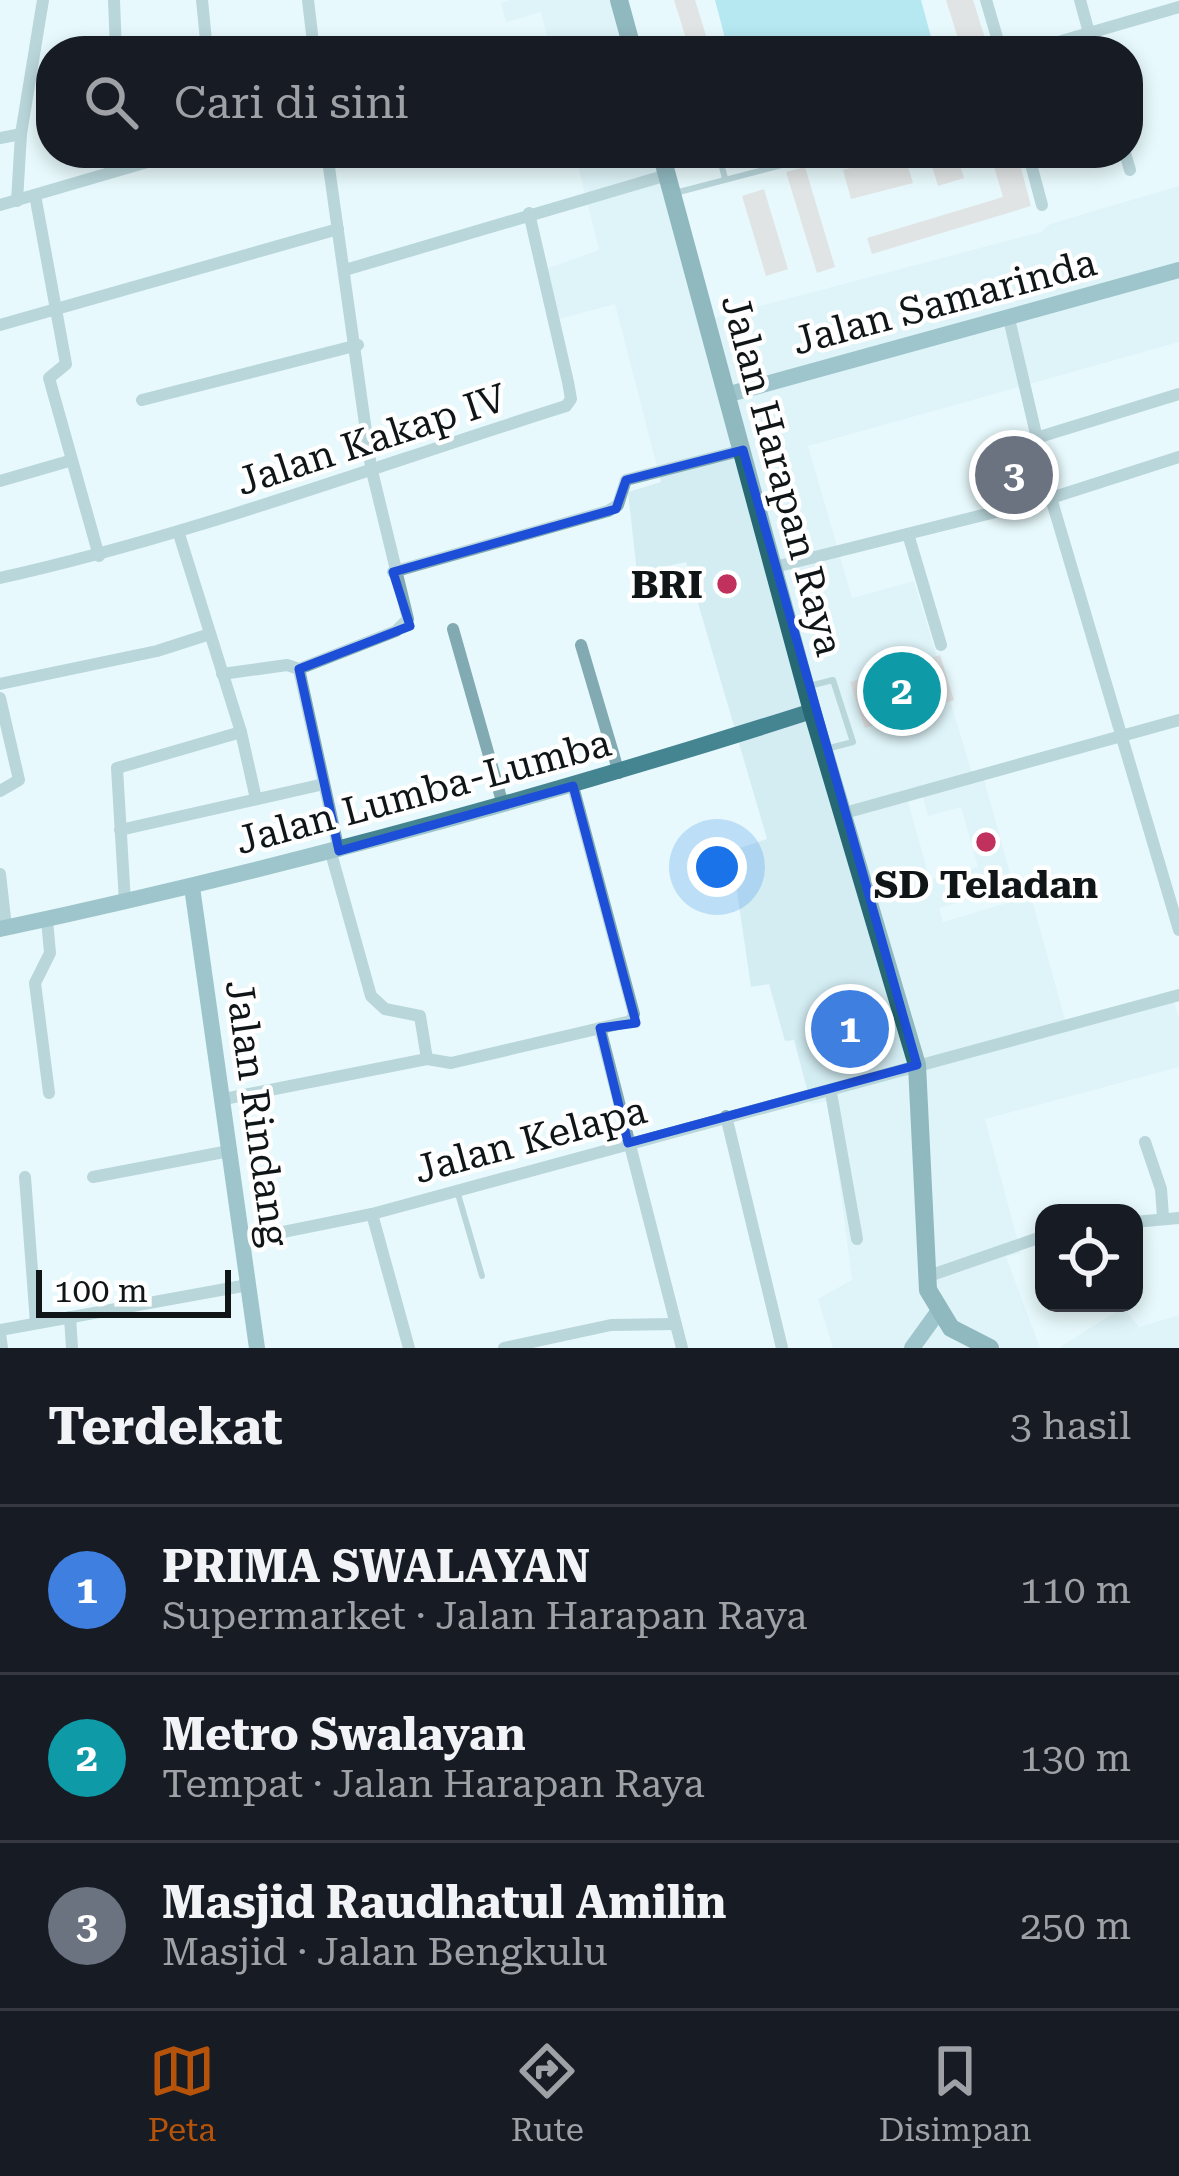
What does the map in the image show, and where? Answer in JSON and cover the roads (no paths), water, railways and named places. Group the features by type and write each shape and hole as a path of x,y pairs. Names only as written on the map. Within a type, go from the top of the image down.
{"main road":[{"path":"619,0 629,36"},
{"name":"Jalan Harapan Raya","path":"665,168 812,711 917,1065 926,1277 938,1312"},
{"path":"938,1312 951,1328 990,1348"}],"street":[{"path":"37,36 43,0"},
{"path":"114,0 115,36"},
{"path":"202,0 206,36"},
{"path":"308,0 312,36"},
{"path":"986,0 997,36"},
{"path":"1080,0 1089,34"},
{"path":"1082,36 1178,7"},
{"path":"17,201 21,134 36,43"},
{"path":"0,138 21,134"},
{"path":"0,205 119,168"},
{"path":"222,674 299,668 408,624 371,467 358,346 329,168"},
{"path":"1032,168 1042,205"},
{"path":"344,270 529,213 670,184"},
{"path":"34,195 65,364 49,378 99,556"},
{"name":"Jalan Kakap IV","path":"0,578 178,534 566,406 571,400 529,213"},
{"path":"0,326 338,229"},
{"name":"Jalan Samarinda","path":"726,395 1179,270"},
{"path":"1009,319 1051,498 1179,929"},
{"path":"142,400 358,346"},
{"path":"1036,438 1179,394"},
{"path":"393,572 608,511 618,505 626,480 743,450"},
{"path":"775,567 1051,498 1179,457"},
{"path":"0,481 69,461"},
{"path":"178,534 241,732 256,799"},
{"path":"908,534 941,645"},
{"path":"453,629 503,805"},
{"path":"0,684 114,662 209,634"},
{"path":"581,645 619,773"},
{"path":"299,668 335,852 371,996 385,1009 420,1016 427,1058"},
{"path":"0,698 19,780 0,791"},
{"name":"Jalan Lumba-Lumba","path":"3,928 335,852 619,773 812,711"},
{"path":"841,814 1179,720"},
{"path":"125,902 117,768 241,732"},
{"path":"120,830 323,784"},
{"path":"224,1100 427,1058 451,1063 625,1024 634,1014 573,786"},
{"path":"0,874 3,928"},
{"name":"Jalan Rindang","path":"192,887 257,1348"},
{"path":"47,920 50,953 35,983 49,1093"},
{"name":"Jalan Kelapa","path":"244,1240 372,1214 1178,997"},
{"path":"600,1028 682,1348"},
{"path":"831,1093 857,1238"},
{"path":"726,1116 782,1348"},
{"path":"1145,1142 1161,1189 1163,1217"},
{"path":"93,1177 229,1150"},
{"path":"25,1177 36,1323"},
{"path":"372,1214 409,1348"},
{"path":"1143,1220 1179,1218"},
{"path":"926,1277 1035,1239"},
{"path":"2,1348 0,1331 248,1286"},
{"path":"912,1348 938,1312"},
{"path":"70,1317 72,1348"},
{"path":"504,1348 611,1325 675,1324"}],"lane":[{"path":"722,168 725,178"},
{"path":"670,184 766,168"},
{"path":"806,687 833,680 853,742 823,750"},
{"path":"457,1190 482,1276"}],"place":[{"name":"Masjid Raudhatul Amilin","path":"1014,475"},
{"name":"BRI","path":"727,584"},
{"name":"Metro Swalayan","path":"902,691"},
{"name":"SD Teladan","path":"986,842"},
{"name":"PRIMA SWALAYAN","path":"850,1029"}]}
